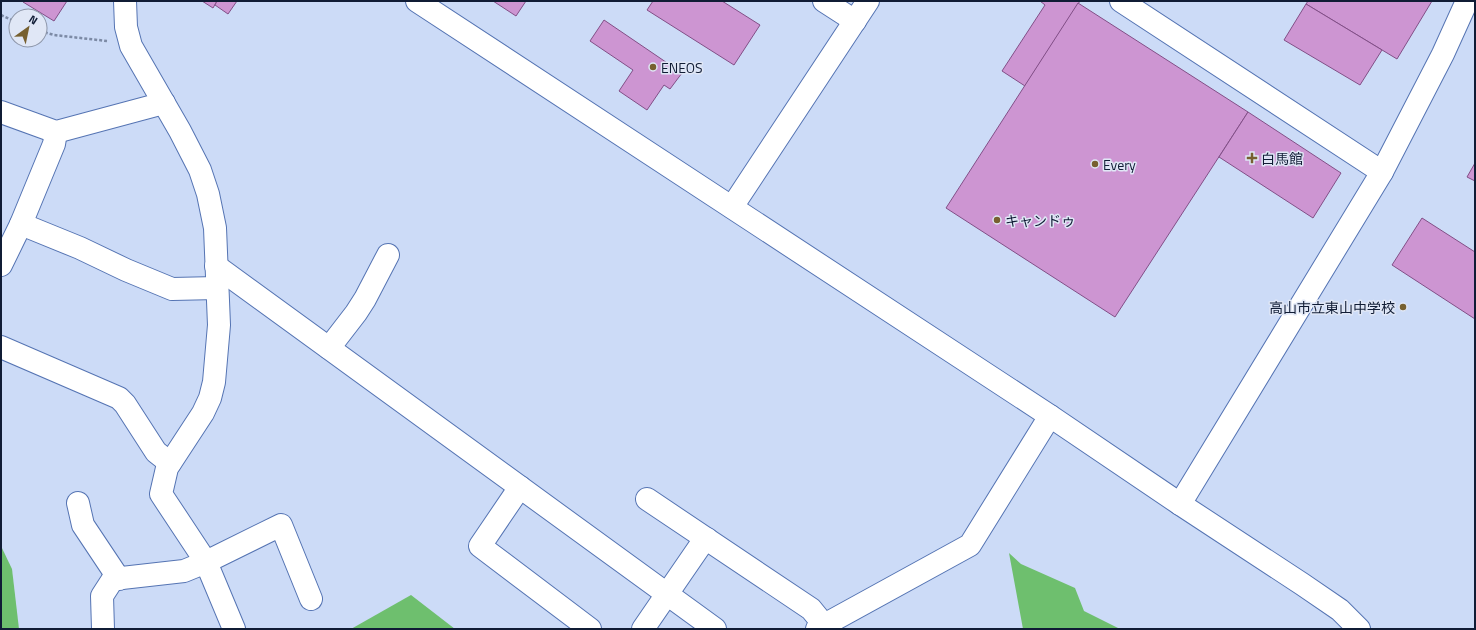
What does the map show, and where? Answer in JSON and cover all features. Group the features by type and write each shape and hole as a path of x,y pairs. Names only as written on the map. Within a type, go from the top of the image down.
{"street":[{"path":"125,1 126,27 130,46 164,103 200,170 208,194 215,228 218,325 214,382 210,398 203,413 167,468 161,494 206,562 234,629"},
{"path":"824,1 855,21"},
{"path":"732,207 868,1"},
{"path":"1120,1 1382,172"},
{"path":"1180,504 1382,172 1442,54 1466,1"},
{"path":"430,4 732,207 1309,588 1340,610 1358,629"},
{"path":"1,112 56,132 164,103"},
{"path":"1,265 21,224 54,144 56,132"},
{"path":"21,224 80,248 126,270 172,289 217,288"},
{"path":"329,348 356,314 388,255"},
{"path":"216,266 715,629"},
{"path":"1,346 119,398 125,404 156,452 170,463"},
{"path":"647,499 811,609 820,627 970,545 1050,416"},
{"path":"520,487 480,546 590,629"},
{"path":"78,503 82,525 119,578"},
{"path":"103,629 102,596 113,579 184,571 206,562 281,525 311,599"},
{"path":"643,629 700,546 707,539"}],"path":[{"path":"48,33 101,41 129,40"}],"green space":[{"path":"1,546 12,569 19,629 1,629"},
{"path":"1009,553 1021,564 1075,588 1084,611 1120,629 1023,629"},
{"path":"411,595 455,629 351,629"}],"building":[{"path":"67,1 54,21 48,17 48,8 33,8 23,2"},
{"path":"202,1 217,1 213,8"},
{"path":"217,1 237,1 228,14 215,5"},
{"path":"493,1 526,1 516,16"},
{"path":"653,1 722,1 760,25 734,65 647,10"},
{"path":"1040,1 1080,1 1025,86 1002,71 1045,5"},
{"path":"1308,1 1432,1 1397,59 1306,4"},
{"path":"1078,3 1248,112 1115,317 946,208"},
{"path":"1306,4 1382,50 1360,85 1284,40"},
{"path":"604,20 682,73 670,89 664,85 647,110 619,91 633,70 590,41"},
{"path":"1248,112 1341,173 1313,218 1219,157"},
{"path":"1475,163 1475,181 1467,177"},
{"path":"1422,218 1475,252 1475,319 1392,265"}],"place":[{"name":"ENEOS","path":"653,67"},
{"name":"白馬館","path":"1252,158"},
{"name":"Every","path":"1095,164"},
{"name":"キャンドゥ","path":"997,220"},
{"name":"高山市立東山中学校","path":"1403,307"}]}
